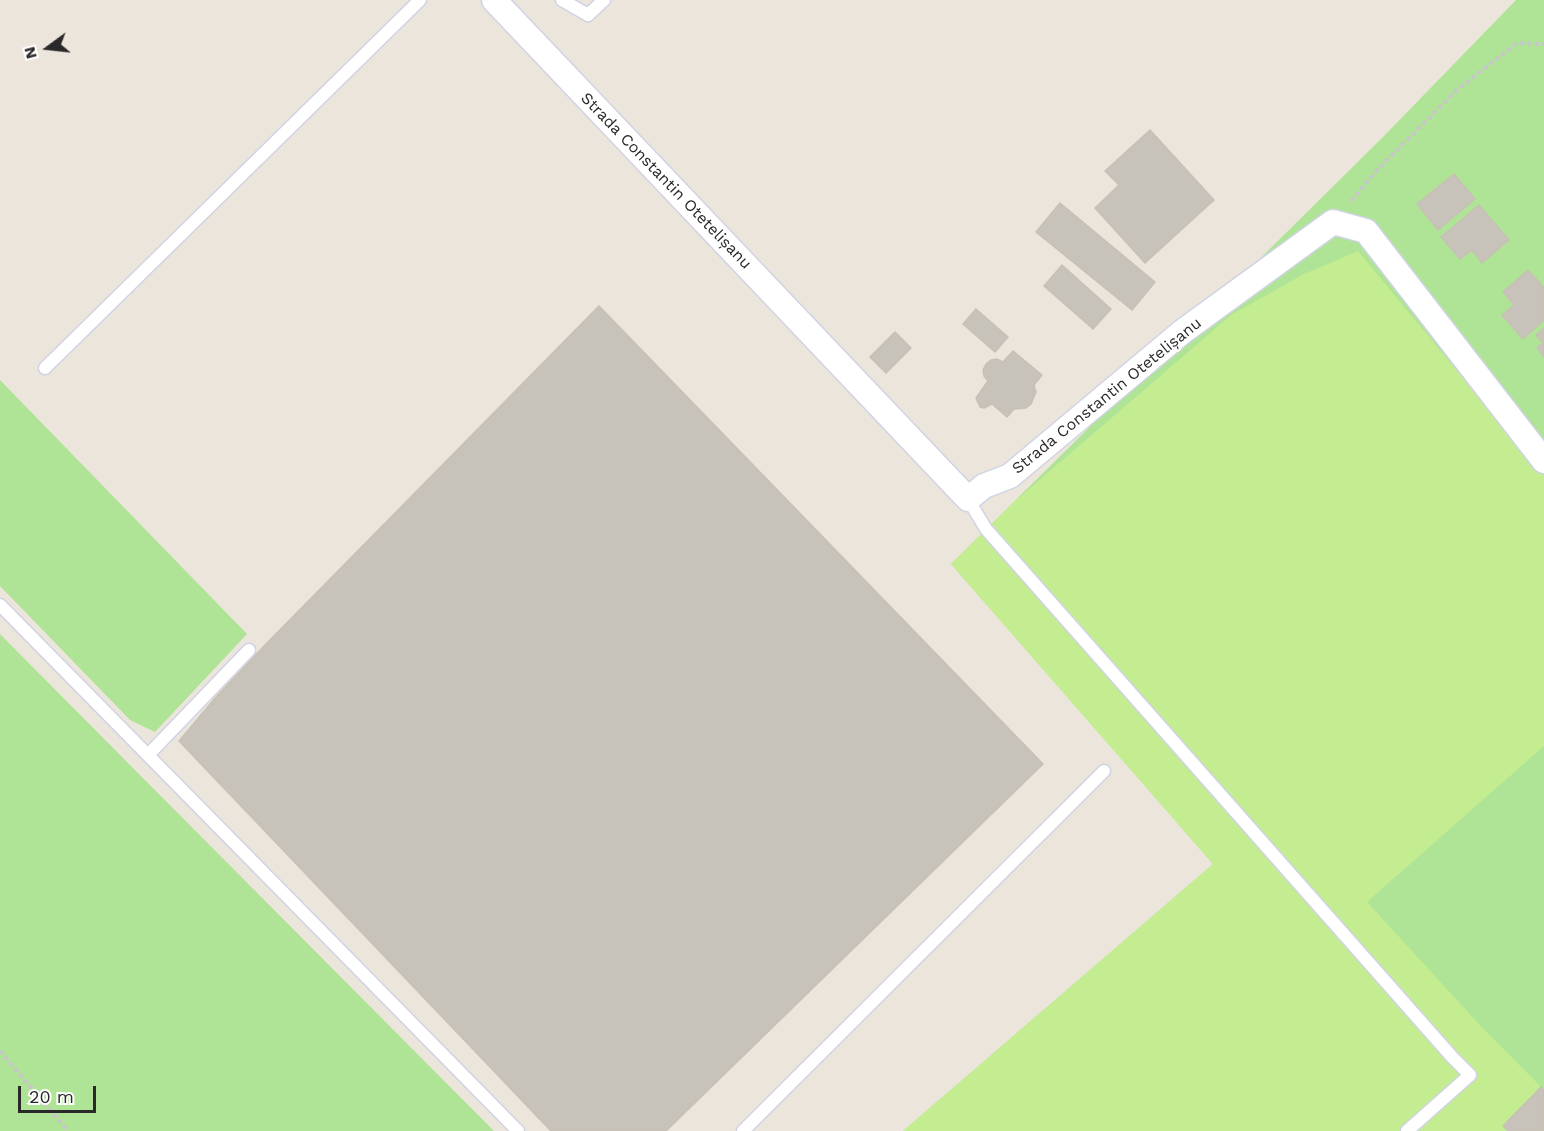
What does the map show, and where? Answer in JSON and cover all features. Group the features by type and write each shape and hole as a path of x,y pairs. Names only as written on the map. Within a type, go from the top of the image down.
{"street":[{"name":"Strada Constantin Otetelișanu","path":"494,0 968,499 984,486 1010,476 1182,332 1333,222"},
{"path":"1333,222 1366,231 1544,460"}],"lane":[{"path":"45,368 420,0"},
{"path":"562,0 588,15 604,0"},
{"path":"968,499 986,530 1470,1075 1407,1131"},
{"path":"0,605 518,1131"},
{"path":"148,755 249,650"},
{"path":"743,1131 1104,771"}],"path":[{"path":"1333,222 1376,171 1458,89 1517,44 1544,44"},
{"path":"0,1051 68,1131"}],"green space":[{"path":"1516,0 1544,0 1544,1131 903,1131 1213,864 951,564 1383,137"},
{"path":"1358,251 1544,476 1544,746 1367,902 1478,1023 1544,1090 1544,1131 903,1131 1213,864 951,564 1015,501 1231,315 1302,275"},
{"path":"0,380 247,634 155,732 130,720 0,586"},
{"path":"0,634 127,762 494,1131 0,1131"}],"building":[{"path":"1150,130 1214,200 1145,263 1095,208 1119,185 1105,171"},
{"path":"1454,174 1475,199 1438,230 1417,204"},
{"path":"1060,203 1155,282 1132,310 1036,232"},
{"path":"1479,205 1509,240 1482,263 1472,250 1460,259 1441,237"},
{"path":"1062,265 1111,309 1093,329 1044,286"},
{"path":"1528,270 1544,288 1544,320 1523,339 1502,315 1514,305 1503,292"},
{"path":"599,306 1043,764 666,1131 551,1131 179,741 264,646"},
{"path":"976,309 1008,337 995,352 963,324"},
{"path":"1544,328 1544,357 1537,348 1543,343 1536,335"},
{"path":"895,332 911,348 886,373 870,357"},
{"path":"1013,351 1042,375 1034,385 1036,392 1031,404 1026,408 1014,409 1007,417 992,404 984,408 980,407 976,398 988,381 983,370 986,364 997,359 1003,362"},
{"path":"1541,1087 1544,1090 1544,1131 1508,1131 1503,1126"}]}
